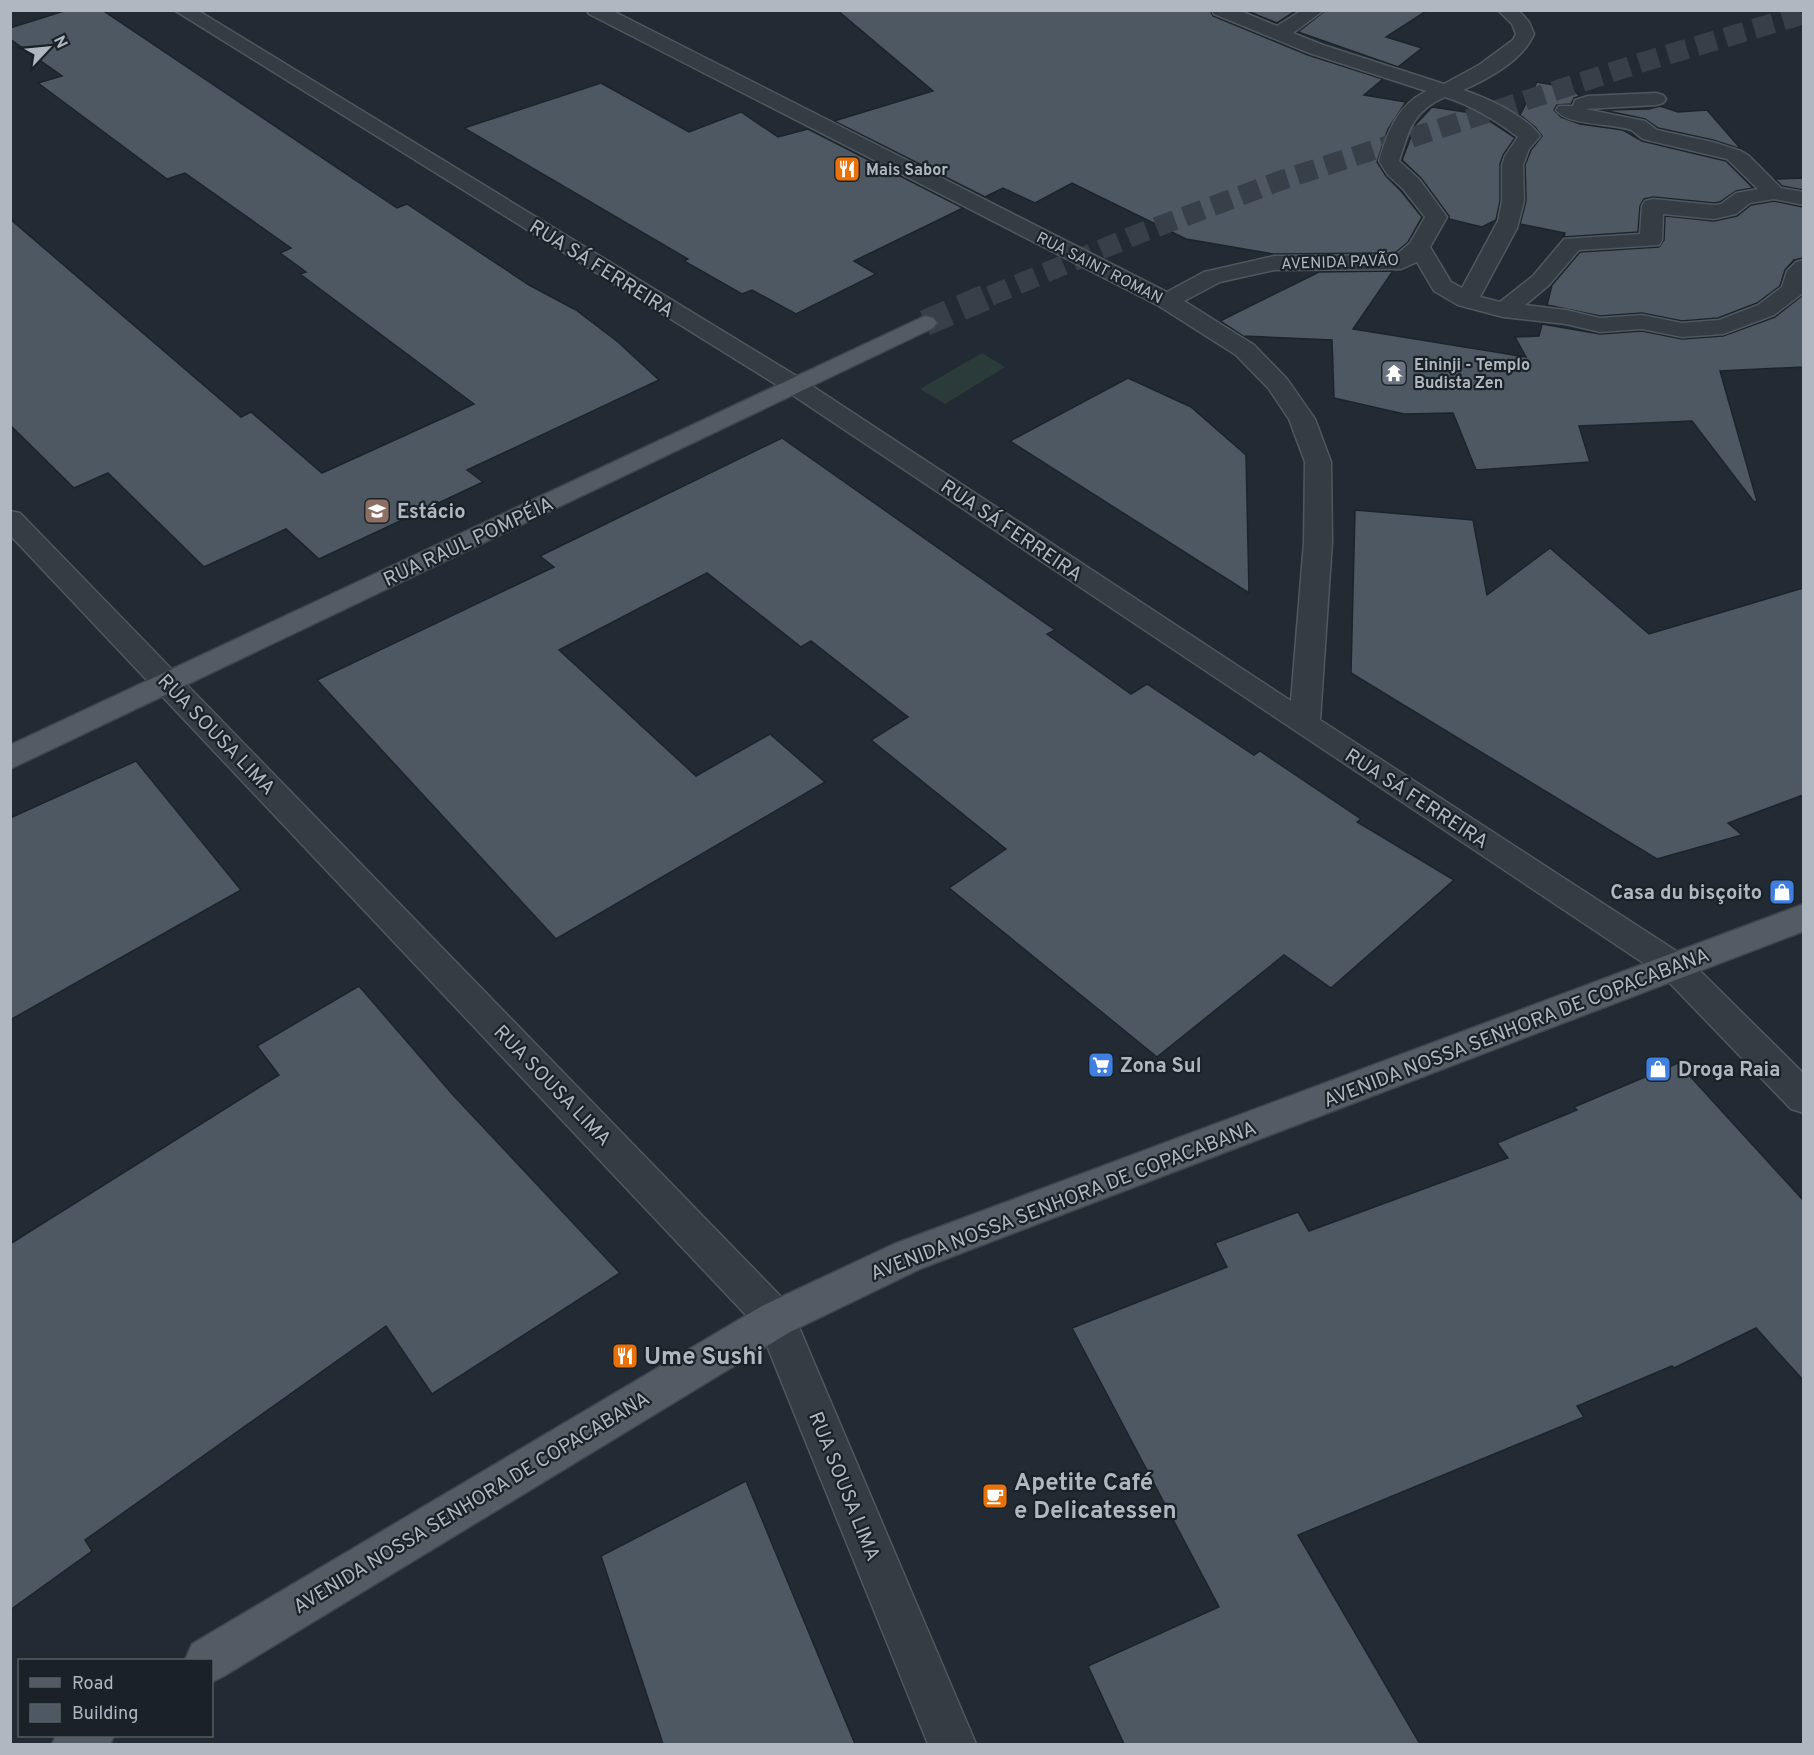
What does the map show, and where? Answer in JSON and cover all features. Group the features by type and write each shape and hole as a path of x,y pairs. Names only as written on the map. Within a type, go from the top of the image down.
{"main road":[{"name":"RUA RAUL POMPÉIA","path":"10,758 925,323"},
{"name":"AVENIDA NOSSA SENHORA DE COPACABANA","path":"210,1659 776,1319 908,1256 1803,917"}],"street":[{"name":"RUA SÁ FERREIRA","path":"183,10 794,385 1675,967 1803,1098"},
{"name":"RUA SAINT ROMAN","path":"596,10 1167,301 1245,350 1278,384 1302,419 1318,462 1318,542 1304,724"},
{"path":"1221,10 1278,34 1489,107 1524,129 1548,123 1592,118 1638,125 1650,135 1713,148 1742,160 1774,193"},
{"path":"1278,34 1315,10"},
{"path":"1445,90 1466,81 1521,43 1525,34 1520,22 1507,10"},
{"name":"AVENIDA PAVÃO","path":"1167,301 1212,278 1237,270 1274,263 1401,262 1420,248 1436,217 1411,184 1395,171 1389,161 1407,115 1427,99 1445,90"},
{"path":"1466,300 1502,240 1511,212 1510,169 1513,159 1548,123 1588,102 1656,99"},
{"path":"1503,310 1520,300 1553,269 1572,244 1651,240 1653,206 1714,212 1728,209 1744,198 1774,193 1803,199"},
{"path":"1420,248 1442,286 1466,300 1503,310 1566,317 1600,325 1642,322 1682,330 1724,327 1766,310 1793,290 1795,276 1803,267"},
{"name":"RUA SOUSA LIMA","path":"10,519 776,1319 952,1744"}],"shaded area":[{"path":"982,353 1005,367 945,404 920,389"}],"building":[{"path":"67,10 102,10 397,208 407,204 529,285 576,310 618,342 659,380 467,470 483,482 319,559 286,529 204,567 108,473 74,488 10,425 10,219 241,417 251,412 322,473 474,404 300,274 306,272 280,253 291,248 185,173 167,179 38,83 62,76 10,39 10,28"},
{"path":"837,10 1210,10 1213,16 1308,55 1383,79 1364,95 1406,102 1388,129 1377,162 1386,176 1422,217 1408,242 1395,253 1273,254 1186,239 1072,183 1035,203 1003,188 985,197 834,121 933,91"},
{"path":"1245,10 1297,10 1277,23"},
{"path":"1326,10 1428,10 1386,37 1422,48 1398,67 1298,32"},
{"path":"1537,82 1571,88 1580,96 1574,98 1571,104 1557,105 1554,110 1561,117 1580,124 1623,130 1642,141 1726,161 1753,188 1736,191 1720,202 1714,203 1653,197 1644,199 1640,206 1638,232 1564,237 1565,233 1520,224 1526,201 1525,165 1531,150 1542,136 1520,115"},
{"path":"601,83 689,132 741,112 778,137 808,129 963,208 854,261 876,274 796,314 752,290 742,294 684,261 688,259 464,128"},
{"path":"1660,106 1678,112 1707,110 1741,149 1713,140 1658,128 1645,119 1603,110 1649,109"},
{"path":"1432,107 1479,114 1515,138 1503,155 1500,164 1500,201 1496,220 1482,227 1449,219 1421,178 1402,160 1416,124"},
{"path":"1803,178 1803,190 1782,186 1775,179"},
{"path":"1774,201 1803,207 1803,258 1794,260 1785,270 1780,286 1757,303 1718,318 1682,321 1642,313 1600,316 1547,305 1552,285 1580,252 1659,247 1664,240 1665,216 1714,221 1737,216 1751,205"},
{"path":"1393,271 1353,329 1526,357 1515,337 1539,336 1542,324 1600,334 1642,331 1682,339 1723,336 1775,317 1803,295 1803,367 1720,371 1757,501 1754,502 1692,421 1579,426 1590,462 1476,470 1453,413 1404,414 1334,398 1332,340 1243,336 1220,321 1319,272"},
{"path":"1128,378 1191,407 1246,455 1249,593 1010,441"},
{"path":"782,438 1055,630 1047,634 1131,694 1147,684 1254,755 1260,751 1361,819 1357,822 1454,880 1331,988 1284,955 1157,1057 949,888 1006,849 871,740 908,717 811,641 801,647 707,573 559,650 696,776 770,734 825,782 556,939 317,680 554,567 540,556"},
{"path":"1355,510 1473,520 1487,595 1550,548 1649,634 1803,588 1803,795 1728,823 1742,835 1657,859 1351,673"},
{"path":"136,761 241,890 10,1020 10,818"},
{"path":"359,986 453,1095 620,1273 432,1394 386,1326 85,1540 92,1551 10,1610 10,1244 279,1075 257,1046"},
{"path":"1678,1063 1803,1200 1803,1380 1756,1328 1674,1368 1672,1366 1577,1406 1584,1417 1298,1535 1420,1744 1124,1744 1088,1666 1219,1607 1072,1328 1227,1267 1215,1243 1298,1212 1309,1231 1508,1158 1497,1143 1577,1110 1574,1107"},
{"path":"746,1481 855,1744 663,1744 601,1556"}],"tunnel":[{"path":"990,296 1138,234 1282,180 1640,63 1804,14"},
{"path":"925,323 993,294"}],"place":[{"name":"Mais Sabor","path":"847,169"},
{"name":"Eininji - Templo Budista Zen","path":"1394,373"},
{"name":"Estácio","path":"377,511"},
{"name":"Casa du bisçoito","path":"1782,892"},
{"name":"Zona Sul","path":"1101,1065"},
{"name":"Droga Raia","path":"1658,1069"},
{"name":"Ume Sushi","path":"625,1356"},
{"name":"Apetite Café e Delicatessen","path":"995,1496"}]}
